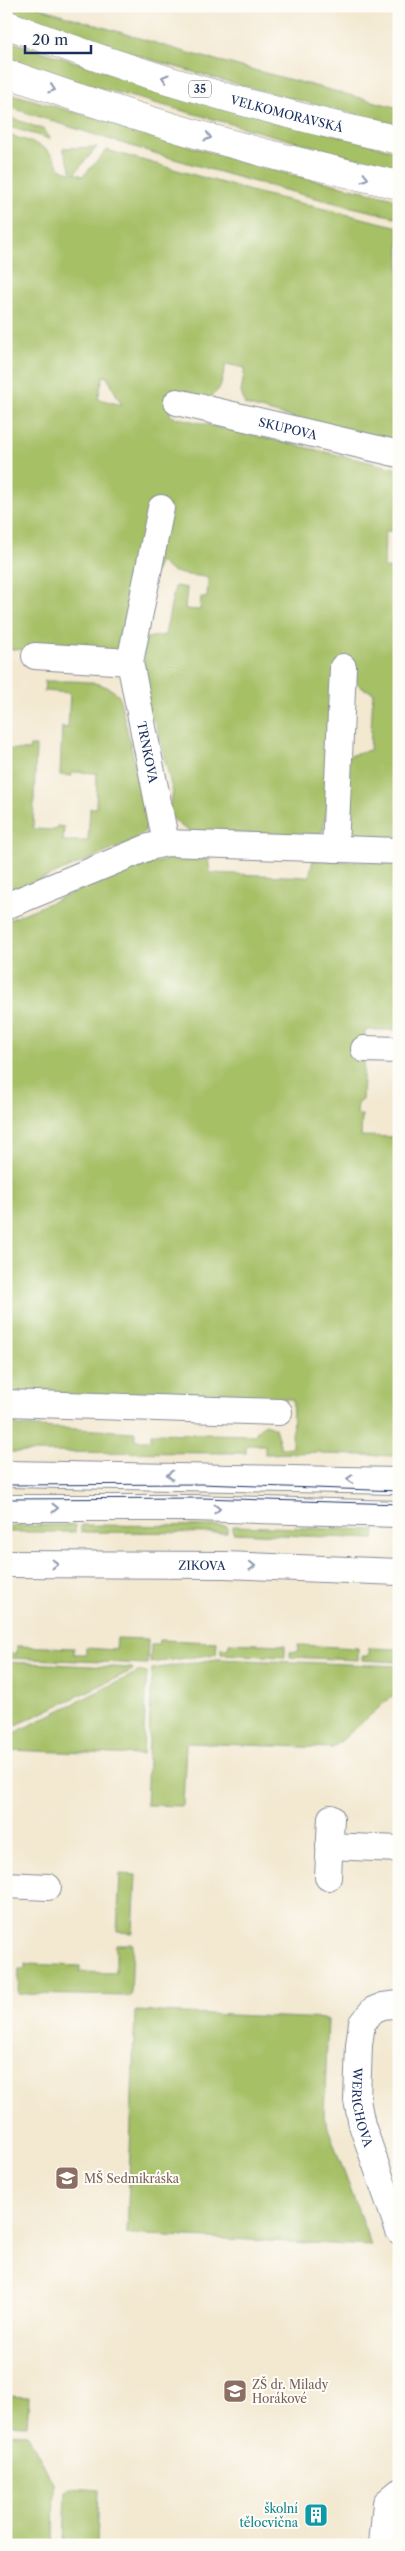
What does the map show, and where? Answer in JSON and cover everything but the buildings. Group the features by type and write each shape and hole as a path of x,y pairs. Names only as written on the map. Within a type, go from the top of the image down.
{"main road":[{"name":"VELKOMORAVSKÁ","path":"6,24 60,45 176,82 281,111 399,140"},
{"path":"6,73 118,110 225,142 399,185"}],"street":[{"name":"SKUPOVA","path":"177,402 399,454"},
{"name":"TRNKOVA","path":"161,508 130,662 166,843"},
{"path":"35,656 130,662"},
{"path":"335,849 343,667"},
{"path":"6,906 149,847 166,843 399,851"},
{"path":"364,1049 399,1050"},
{"path":"6,1402 279,1412"},
{"path":"6,1474 399,1480"},
{"path":"6,1508 202,1508 399,1514"},
{"name":"ZIKOVA","path":"6,1564 225,1566 399,1572"},
{"path":"328,1877 331,1818"},
{"path":"329,1846 399,1849"},
{"path":"6,1885 48,1887"},
{"name":"WERICHOVA","path":"399,2004 383,2006 373,2010 362,2023 359,2045 357,2100 362,2125 399,2231"},
{"path":"382,2545 386,2504 399,2492"}],"green space":[{"path":"6,6 34,6 185,52 399,108 399,125 250,88 152,60 6,11"},
{"path":"6,40 139,82 399,152 399,170 49,74 6,59"},
{"path":"6,92 267,169 399,199 399,218 250,181 55,122 6,106"},
{"path":"6,116 45,130 50,139 6,126"},
{"path":"6,134 31,142 45,149 51,154 59,168 72,173 63,148 97,147 75,173 83,176 107,150 254,192 399,227 399,446 245,405 241,392 245,368 226,364 220,388 211,397 175,393 170,416 399,469 399,531 385,531 384,568 399,569 399,839 357,837 348,830 345,757 370,750 373,692 362,688 352,678 323,831 315,835 191,832 180,826 173,818 168,811 173,793 156,724 144,709 141,685 146,638 165,635 175,586 187,588 185,609 200,610 201,597 207,598 208,578 176,573 160,561 121,655 6,649 6,640 10,638 6,639","holes":["103,376 107,377 122,405 98,399"]},
{"path":"45,681 95,683 112,690 119,696 148,819 145,831 136,840 6,894 6,749 29,750 30,746 36,746 33,829 57,830 57,826 64,827 63,841 88,841 90,808 96,808 97,773 72,772 72,776 60,775 62,727 68,728 70,693 44,691"},
{"path":"180,857 208,857 210,873 309,877 313,860 394,863 396,879 399,880 399,1030 365,1030 362,1100 358,1101 357,1115 362,1115 361,1136 398,1137 399,1116 399,1456 322,1454 321,1452 265,1454 265,1445 246,1445 246,1453 6,1452 6,1410 14,1410 17,1426 135,1432 135,1440 151,1440 151,1433 255,1435 259,1428 266,1424 275,1428 281,1448 292,1448 293,1399 6,1396 6,921 130,869"},
{"path":"75,1525 75,1532 6,1532 6,1526"},
{"path":"81,1525 227,1526 227,1533 81,1532"},
{"path":"233,1526 375,1530 374,1539 233,1533"},
{"path":"117,1638 148,1639 147,1664 9,1658 10,1653 17,1654 17,1646 74,1648 74,1654 86,1654 86,1648 116,1650"},
{"path":"159,1640 217,1642 216,1654 150,1663 151,1645 158,1645"},
{"path":"229,1643 285,1645 285,1657 221,1654 221,1648 228,1649"},
{"path":"298,1645 358,1648 358,1660 290,1657 290,1652 298,1651"},
{"path":"369,1648 399,1649 399,1662 362,1660 362,1656 369,1656"},
{"path":"217,1659 399,1666 399,1690 333,1748 186,1743 183,1806 146,1805 152,1669"},
{"path":"6,1662 132,1668 133,1670 6,1730"},
{"path":"140,1671 147,1672 143,1755 6,1750 6,1737"},
{"path":"120,1874 136,1875 133,1933 117,1932"},
{"path":"116,1944 133,1944 131,1996 18,1994 19,1969 25,1969 25,1964 80,1966 80,1972 116,1973"},
{"path":"135,2011 328,2019 324,2117 371,2246 127,2234"},
{"path":"6,2396 29,2397 27,2425 6,2424"},
{"path":"6,2433 27,2434 54,2484 53,2545 9,2545 6,2542"},
{"path":"70,2488 99,2490 97,2545 64,2545 66,2491"}],"tram line":[{"path":"6,1485 201,1484 399,1491"},
{"path":"6,1499 201,1498 399,1504"}],"place":[{"name":"MŠ Sedmikráska","path":"67,2178"},
{"name":"ZŠ dr. Milady Horákové","path":"235,2391"},
{"name":"školní tělocvična","path":"316,2515"}]}
